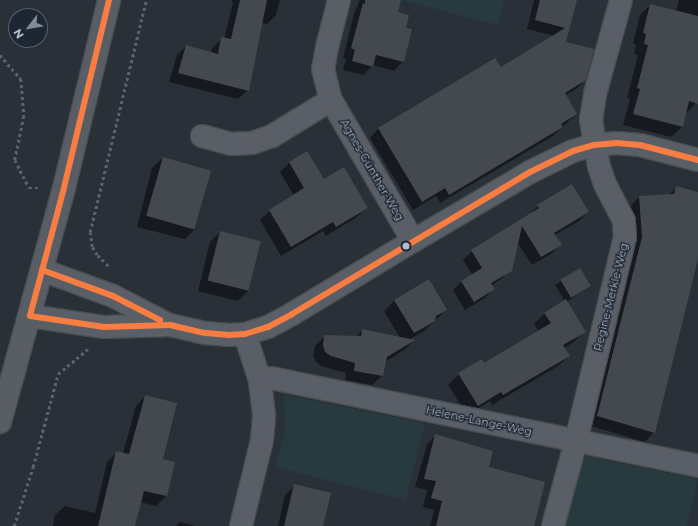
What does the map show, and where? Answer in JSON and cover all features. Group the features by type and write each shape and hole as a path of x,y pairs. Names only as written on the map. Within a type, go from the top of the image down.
{"main road":[{"path":"0,422 64,188 109,0"}],"street":[{"name":"Agnes-Günther-Weg","path":"339,0 327,47 324,69 331,100 413,241"},
{"name":"Regine-Merkle-Weg","path":"552,526 576,441 625,237 624,221 598,167 591,120 595,94 621,0"},
{"path":"202,136 231,144 252,143 272,136 331,100"},
{"path":"30,316 104,327 170,325 206,333 229,335 245,334 268,327 292,314 413,241 550,162 573,151 594,145 617,143 640,145 698,160"},
{"path":"42,270 114,296 170,325"},
{"path":"241,526 262,440 264,415 260,381 245,334"},
{"name":"Helene-Lange-Weg","path":"260,381 271,378 698,466"}],"path":[{"path":"0,55 21,79 24,116 15,160 29,188 64,188"}],"green space":[{"path":"401,0 504,0 498,25"},
{"path":"284,395 425,423 406,500 276,467 285,432"},
{"path":"581,455 698,479 687,526 563,526"}],"building":[{"path":"240,0 267,0 249,91 178,73 186,45 218,54 221,37 231,39"},
{"path":"365,0 401,0 398,12 409,15 406,28 412,29 404,62 376,55 373,67 352,61 355,50 351,48"},
{"path":"540,0 577,0 566,42 594,49 586,80 565,93 577,114 561,124 563,127 449,195 445,188 422,202 378,128 495,58 501,67 565,28 535,20"},
{"path":"650,4 698,16 698,104 689,101 683,127 633,114 640,89 637,88 648,45 644,44 646,34 643,33"},
{"path":"307,151 324,179 344,167 368,208 336,227 333,222 291,247 269,210 304,188 289,162"},
{"path":"163,157 211,171 194,229 146,216"},
{"path":"572,184 589,212 554,233 562,245 541,257 522,226 512,271 491,283 495,289 474,302 461,281 482,268 471,250 539,208 537,205"},
{"path":"676,186 698,192 698,259 655,433 597,416 642,237 639,196 674,194"},
{"path":"220,231 261,241 248,291 208,280"},
{"path":"580,268 591,286 571,298 560,280"},
{"path":"429,279 447,310 436,316 435,321 414,333 394,300"},
{"path":"566,299 586,332 563,345 570,356 503,395 501,392 478,406 458,373 482,359 484,363 551,323 544,313"},
{"path":"362,329 415,340 387,357 383,376 354,371 355,363 331,356 325,352 323,345 324,335 361,336"},
{"path":"145,395 177,403 163,459 175,462 167,496 144,491 135,526 98,526 116,451 129,454"},
{"path":"435,434 493,451 489,467 545,482 534,526 436,526 442,501 431,498 436,481 424,479"},
{"path":"294,484 331,493 323,526 284,526"}],"transit line":[{"path":"109,0 64,188 30,316 104,327 170,325 206,333 229,335 245,334 268,327 292,314 530,172 573,151 594,145 617,143 640,145 698,160"},
{"path":"42,270 113,296 160,320"}]}
